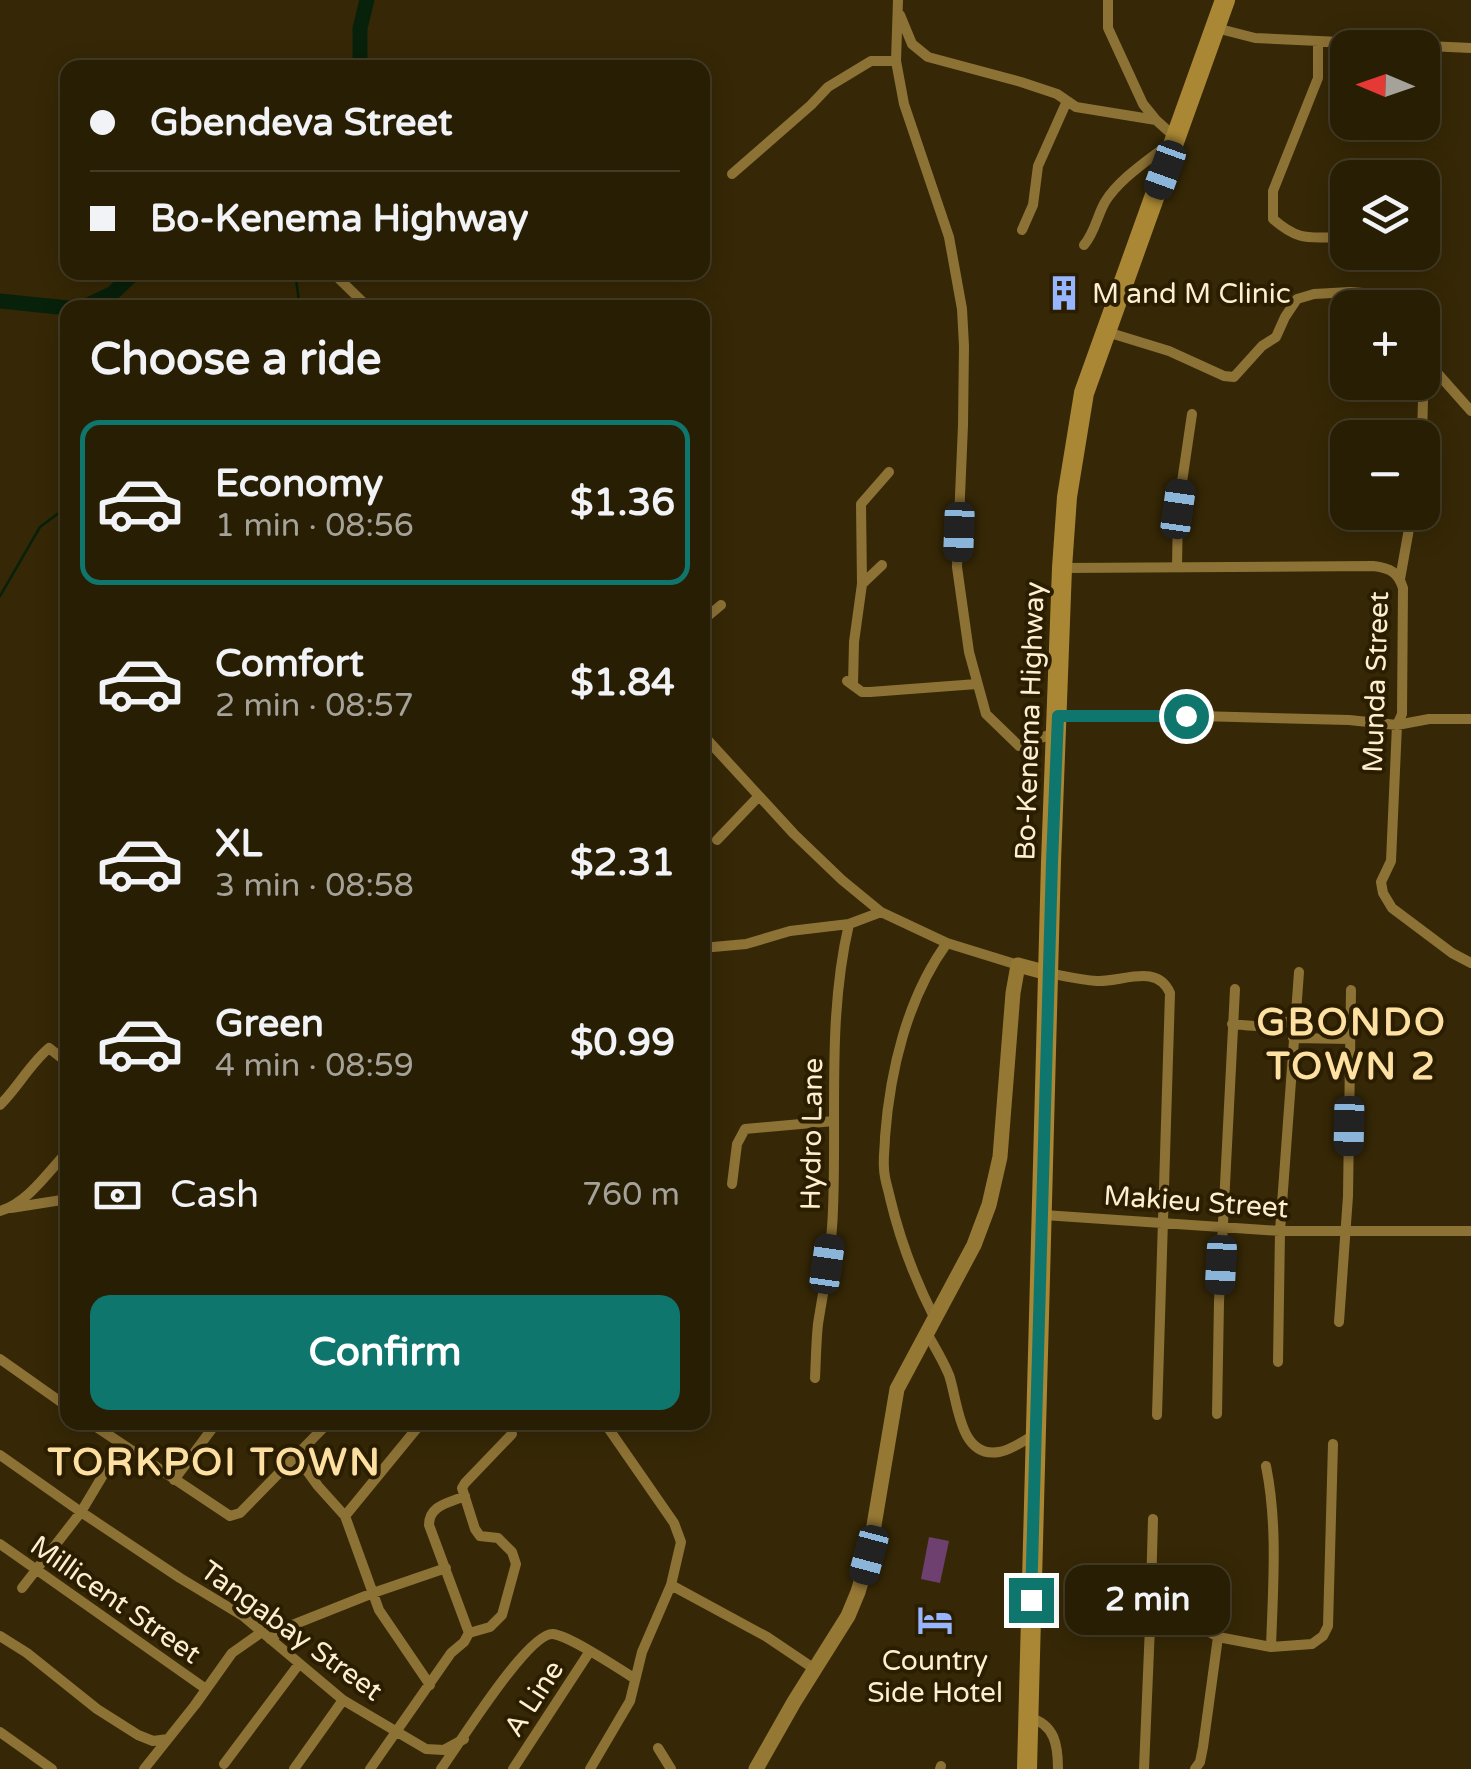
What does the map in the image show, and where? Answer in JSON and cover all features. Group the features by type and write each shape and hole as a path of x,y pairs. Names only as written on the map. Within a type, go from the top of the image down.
{"highway":[{"name":"Bo-Kenema Highway","path":"1027,1769 1048,974 1067,496 1084,393 1224,0"}],"street":[{"path":"1084,244 1106,200 1130,174 1176,138 1143,104 1108,28 1108,0"},
{"path":"898,5 912,44 928,57 1057,94 1076,108 1156,120"},
{"path":"898,5 896,61 904,104 949,237 962,309 958,567 969,652 986,714 1019,746 1058,724 1162,715 1397,725 1471,719"},
{"path":"1215,28 1255,38 1471,48"},
{"path":"1318,41 1318,78 1273,191 1273,219 1291,235 1314,239 1330,236"},
{"path":"732,174 828,88 871,61 896,61"},
{"path":"1022,230 1032,205 1038,166 1067,101"},
{"path":"340,280 361,300"},
{"path":"1106,331 1234,377 1262,346 1276,337 1298,299 1330,293"},
{"path":"1440,376 1471,411"},
{"path":"1178,567 1178,509 1192,414"},
{"path":"890,472 861,504 862,584 850,683 862,692 977,684"},
{"path":"1400,579 1409,530"},
{"path":"862,584 882,565"},
{"name":"Munda Street","path":"1062,568 1374,566 1392,570 1403,588 1403,679 1391,861 1381,882 1383,893 1392,908 1471,963"},
{"path":"710,614 720,605"},
{"path":"710,743 842,880 881,912 947,943 1048,974 1100,981 1158,977 1166,983 1170,993 1171,1034 1157,1416"},
{"path":"717,840 759,796"},
{"path":"710,947 850,924 881,912"},
{"name":"Hydro Lane","path":"815,1378 832,1232 834,1042 841,959 850,924"},
{"path":"947,943 912,1006 887,1110 884,1169 897,1230 922,1292 971,1444 998,1452 1036,1436"},
{"path":"756,1769 848,1616 858,1592 869,1555 898,1389 974,1245 988,1205 1000,1157 1018,965"},
{"path":"1278,1362 1280,1231 1298,972"},
{"path":"1217,1414 1235,990"},
{"path":"1339,1322 1348,1196 1351,990"},
{"path":"1232,1024 1266,1028 1294,1020"},
{"path":"1292,1038 1350,1039"},
{"path":"0,1104 49,1048 60,1057"},
{"path":"732,1184 737,1144 746,1129 834,1121"},
{"path":"5,1210 60,1159"},
{"path":"5,1210 60,1200"},
{"name":"Makieu Street","path":"1044,1215 1280,1231 1471,1231"},
{"path":"0,1359 60,1401"},
{"path":"100,1430 230,1516 240,1513 321,1430"},
{"path":"174,1480 210,1430"},
{"path":"345,1516 415,1430"},
{"path":"590,1769 630,1701 642,1652 671,1585 681,1542 674,1524 609,1430"},
{"path":"370,1769 451,1653 469,1633 490,1627 502,1615 516,1564 512,1552 498,1538 480,1536 462,1488 512,1434"},
{"path":"1150,1626 1197,1625 1218,1637 1270,1647 1312,1644 1323,1636 1328,1626 1334,1444"},
{"path":"22,1588 80,1512 121,1445"},
{"name":"Tangabay Street","path":"0,1455 80,1512 243,1616 343,1700 426,1750 444,1750 464,1738"},
{"path":"296,1457 345,1516 379,1610 430,1685"},
{"path":"1266,1466 1274,1535 1270,1647"},
{"path":"464,1496 435,1508 429,1525 469,1633"},
{"path":"1144,1769 1153,1519"},
{"name":"Millicent Street","path":"0,1544 206,1689"},
{"path":"144,1769 232,1653 266,1635 446,1568"},
{"path":"671,1585 816,1670"},
{"path":"442,1769 511,1670 547,1634 590,1651 634,1678"},
{"path":"0,1636 138,1735 153,1741 168,1740"},
{"path":"1196,1769 1203,1747 1218,1637"},
{"name":"A Line","path":"513,1769 590,1651"},
{"path":"224,1764 298,1664"},
{"path":"294,1769 343,1700"},
{"path":"1028,1717 1044,1723 1054,1734 1058,1769"},
{"path":"0,1732 52,1769"},
{"path":"658,1748 671,1769"}],"shaded area":[{"path":"929,1537 949,1541 940,1583 921,1579"}],"waterway":[{"path":"360,60 360,28 367,0"},
{"path":"99,300 127,280"},
{"path":"296,280 299,300"},
{"path":"0,301 60,307"},
{"path":"0,596 40,527 60,512"}],"place":[{"name":"M and M Clinic","path":"1064,293"},
{"name":"Country Side Hotel","path":"935,1620"}],"district":[{"name":"GBONDO TOWN 2","path":"1352,1044"},
{"name":"TORKPOI TOWN","path":"215,1462"}],"route":[{"path":"1031,1600 1058,716 1186,716"}]}
